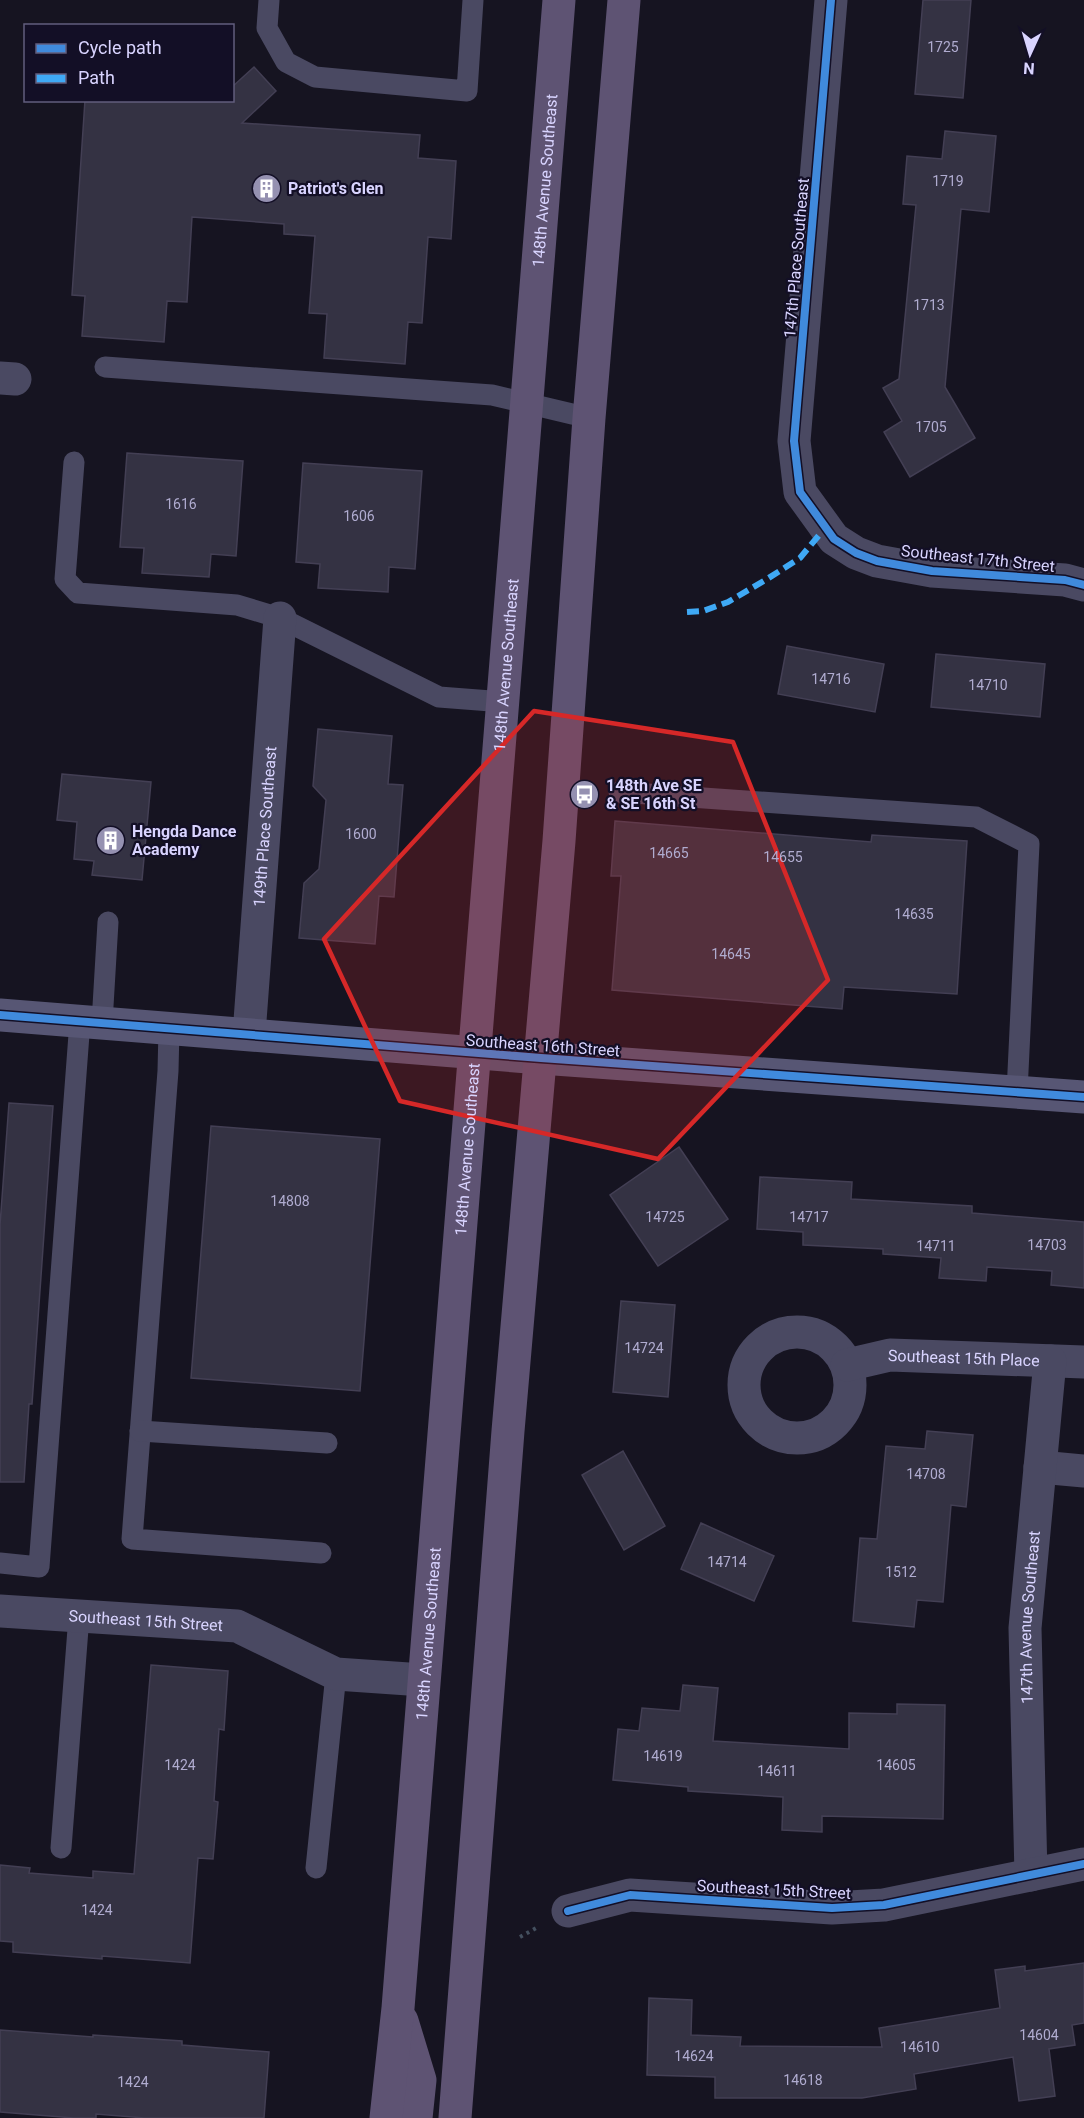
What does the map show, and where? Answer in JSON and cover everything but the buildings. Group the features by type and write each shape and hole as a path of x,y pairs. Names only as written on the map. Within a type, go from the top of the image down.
{"main road":[{"name":"148th Avenue Southeast","path":"386,2118 398,2008 559,0"},
{"path":"454,2118 508,1431 560,830 589,418 624,0"},
{"path":"398,2008 420,2080 416,2118"}],"street":[{"name":"147th Place Southeast","path":"815,514 800,492 794,441 831,0"},
{"name":"Southeast 17th Street","path":"815,514 834,539 856,553 877,561 932,571 1065,580 1084,585"},
{"name":"149th Place Southeast","path":"249,1034 280,618"},
{"name":"Southeast 16th Street","path":"0,1015 541,1058 1084,1097"},
{"name":"Southeast 15th Place","path":"847,1365 890,1355 1084,1362"},
{"name":"147th Avenue Southeast","path":"1031,1875 1025,1628 1050,1361"},
{"path":"1040,1467 1084,1471"},
{"name":"Southeast 15th Street","path":"0,1611 237,1626 336,1674 423,1680"},
{"name":"Southeast 15th Street","path":"568,1911 630,1895 831,1908 884,1905 1084,1864"}],"lane":[{"path":"268,0 267,28 286,62 315,77 467,91 473,0"},
{"path":"105,367 492,395 589,418"},
{"path":"74,462 65,579 78,593 237,605 280,618 439,697 504,702"},
{"path":"619,792 976,817 1029,844 1017,1092"},
{"path":"0,1563 39,1567 91,1022 108,922"},
{"path":"169,1029 168,1071 132,1539 321,1553"},
{"path":"140,1431 327,1443"},
{"path":"61,1848 79,1616"},
{"path":"316,1868 336,1674"}],"highlighted area":[{"path":"534,711 733,742 828,980 658,1159 400,1101 324,939"}],"marked path":[{"path":"687,612 703,611 728,602 767,579 800,558 825,528"}],"cycle path":[{"path":"831,0 794,441 800,492 834,539 856,553 877,561 932,571 1065,580 1084,585"},
{"path":"0,1015 541,1058 1084,1097"},
{"path":"568,1911 630,1895 832,1908 884,1905 1084,1864"}],"place":[{"name":"Patriot's Glen","path":"267,188"},
{"name":"148th Ave SE & SE 16th St","path":"585,794"},
{"name":"Hengda Dance Academy","path":"111,840"}]}
